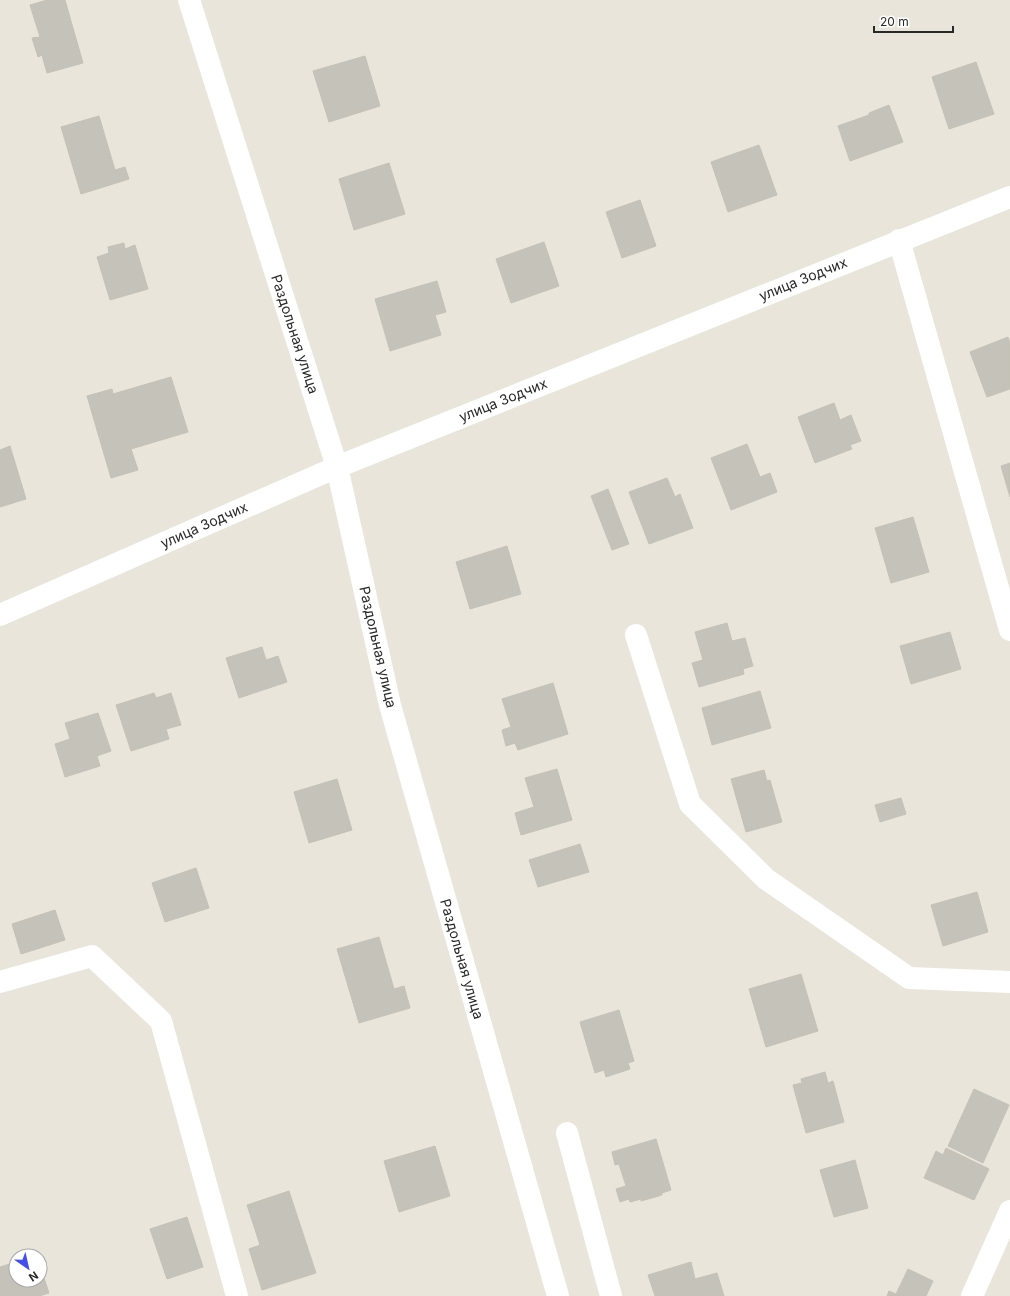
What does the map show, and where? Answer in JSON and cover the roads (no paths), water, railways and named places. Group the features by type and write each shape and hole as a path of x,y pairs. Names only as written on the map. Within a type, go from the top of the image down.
{"street":[{"name":"Раздольная улица","path":"189,0 337,467 390,705 558,1296"},
{"name":"улица Зодчих","path":"0,615 337,467 899,240 1010,197"},
{"path":"899,240 1010,630"},
{"path":"636,635 690,804 766,879 909,978 1010,982"},
{"path":"0,982 92,956 161,1021 237,1296"},
{"path":"567,1133 611,1296"},
{"path":"972,1296 1010,1211"}]}
